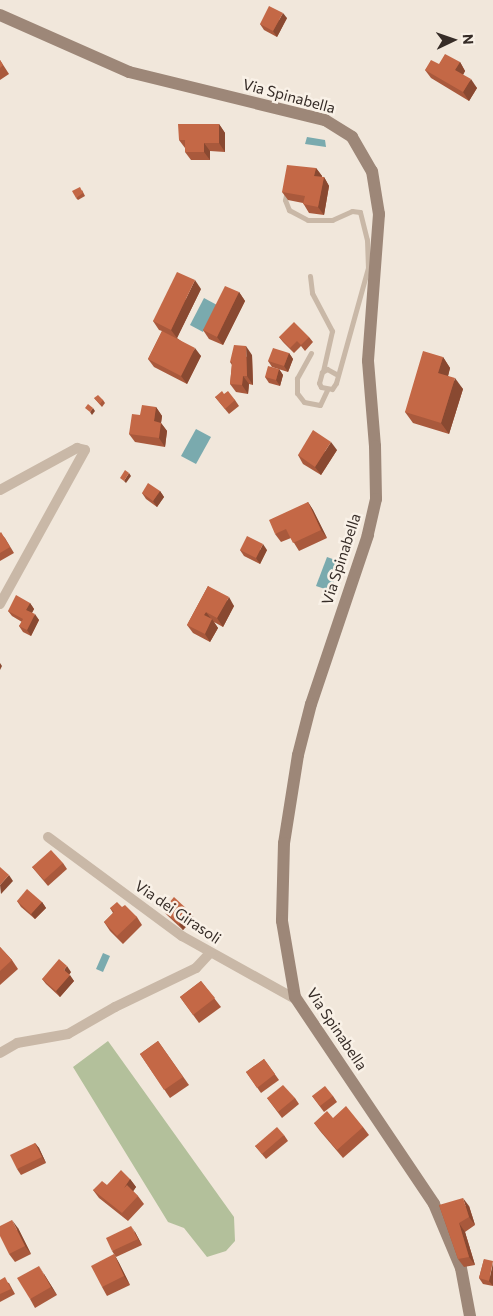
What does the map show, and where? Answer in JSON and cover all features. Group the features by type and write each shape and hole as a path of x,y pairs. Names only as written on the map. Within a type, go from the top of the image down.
{"street":[{"name":"Via Spinabella","path":"0,15 129,72 207,93 269,104 340,128 359,146 373,176 379,206 372,268 368,361 377,476 375,505 303,731 286,828 281,911 290,981 297,1000 434,1204 461,1268 470,1316"},
{"path":"0,490 77,448 84,450 0,604"},
{"name":"Via dei Girasoli","path":"48,837 182,936 297,1000"},
{"path":"0,1053 16,1043 68,1034 115,1007 196,968 210,953"}],"lane":[{"path":"288,179 285,200 295,215 321,222 352,211 362,214 372,268 336,374 336,382 327,390 320,405 304,402 297,393 297,378 311,353"},
{"path":"310,276 312,293 332,331 319,383 327,390"},
{"path":"322,372 327,369 336,374"}],"green space":[{"path":"108,1041 234,1217 235,1241 226,1251 207,1257 184,1228 168,1222 73,1067"}],"water":[{"path":"307,137 325,140 326,147 305,144"},
{"path":"204,298 217,305 203,332 190,325"},
{"path":"196,429 211,437 196,464 181,456"},
{"path":"327,557 341,562 331,591 316,586"},
{"path":"103,953 110,956 103,972 96,969"}],"building":[{"path":"269,6 283,13 273,31 260,24"},
{"path":"445,54 460,62 455,70 471,79 463,92 425,70 431,60 439,64"},
{"path":"178,124 219,124 219,143 204,143 204,152 185,152 185,140 179,140"},
{"path":"287,165 316,168 314,176 324,177 318,207 303,204 305,196 282,192"},
{"path":"80,187 83,193 76,198 72,191"},
{"path":"177,272 195,280 171,330 153,321"},
{"path":"225,286 239,292 217,337 203,330"},
{"path":"294,322 309,337 301,345 297,341 290,348 279,337"},
{"path":"162,331 195,348 181,376 148,359"},
{"path":"234,345 246,346 247,376 243,376 242,385 230,384 232,362 230,362"},
{"path":"273,348 289,353 284,366 268,361"},
{"path":"423,351 443,357 438,373 455,378 441,423 405,412"},
{"path":"268,366 279,369 276,380 265,377"},
{"path":"222,391 224,394 228,391 235,400 225,409 215,397"},
{"path":"98,395 103,400 100,404 94,398"},
{"path":"88,404 93,408 90,412 85,408"},
{"path":"142,405 156,407 154,421 161,423 159,438 129,434 132,414 140,415"},
{"path":"313,430 331,442 315,467 298,455"},
{"path":"125,470 129,473 124,481 120,478"},
{"path":"148,483 160,491 153,501 142,493"},
{"path":"308,502 321,530 293,543 286,529 275,534 269,520"},
{"path":"0,533 10,547 0,553"},
{"path":"247,536 263,544 256,558 240,550"},
{"path":"208,586 229,597 217,618 206,612 204,615 212,619 205,634 187,625"},
{"path":"16,595 30,603 26,610 35,614 27,630 19,626 23,619 8,611"},
{"path":"51,850 63,863 44,880 32,867"},
{"path":"0,867 9,875 0,885"},
{"path":"27,889 42,902 31,914 17,901"},
{"path":"174,897 190,912 179,924 163,910"},
{"path":"117,902 122,907 125,905 137,917 117,936 104,922 114,912 110,908"},
{"path":"0,947 12,960 0,971"},
{"path":"59,959 67,966 64,970 70,975 56,991 42,979"},
{"path":"201,981 215,998 193,1015 180,997"},
{"path":"158,1041 183,1077 164,1090 140,1054"},
{"path":"264,1059 275,1074 257,1088 246,1072"},
{"path":"283,1085 295,1098 278,1112 267,1098"},
{"path":"325,1086 333,1096 320,1106 312,1096"},
{"path":"346,1106 363,1127 337,1150 314,1123 327,1111 333,1118"},
{"path":"277,1127 284,1135 262,1154 255,1146"},
{"path":"35,1143 42,1157 17,1169 10,1155"},
{"path":"121,1170 130,1179 124,1188 127,1185 138,1196 122,1213 93,1190 102,1181 107,1185"},
{"path":"463,1198 469,1217 459,1223 469,1257 458,1259 439,1205"},
{"path":"12,1220 25,1246 9,1254 0,1236 0,1226"},
{"path":"131,1226 138,1239 112,1251 106,1238"},
{"path":"114,1254 124,1276 102,1287 91,1266"},
{"path":"484,1259 493,1261 489,1281 479,1278"},
{"path":"39,1266 51,1287 30,1299 17,1278"},
{"path":"5,1277 11,1289 0,1294 0,1280"}]}
